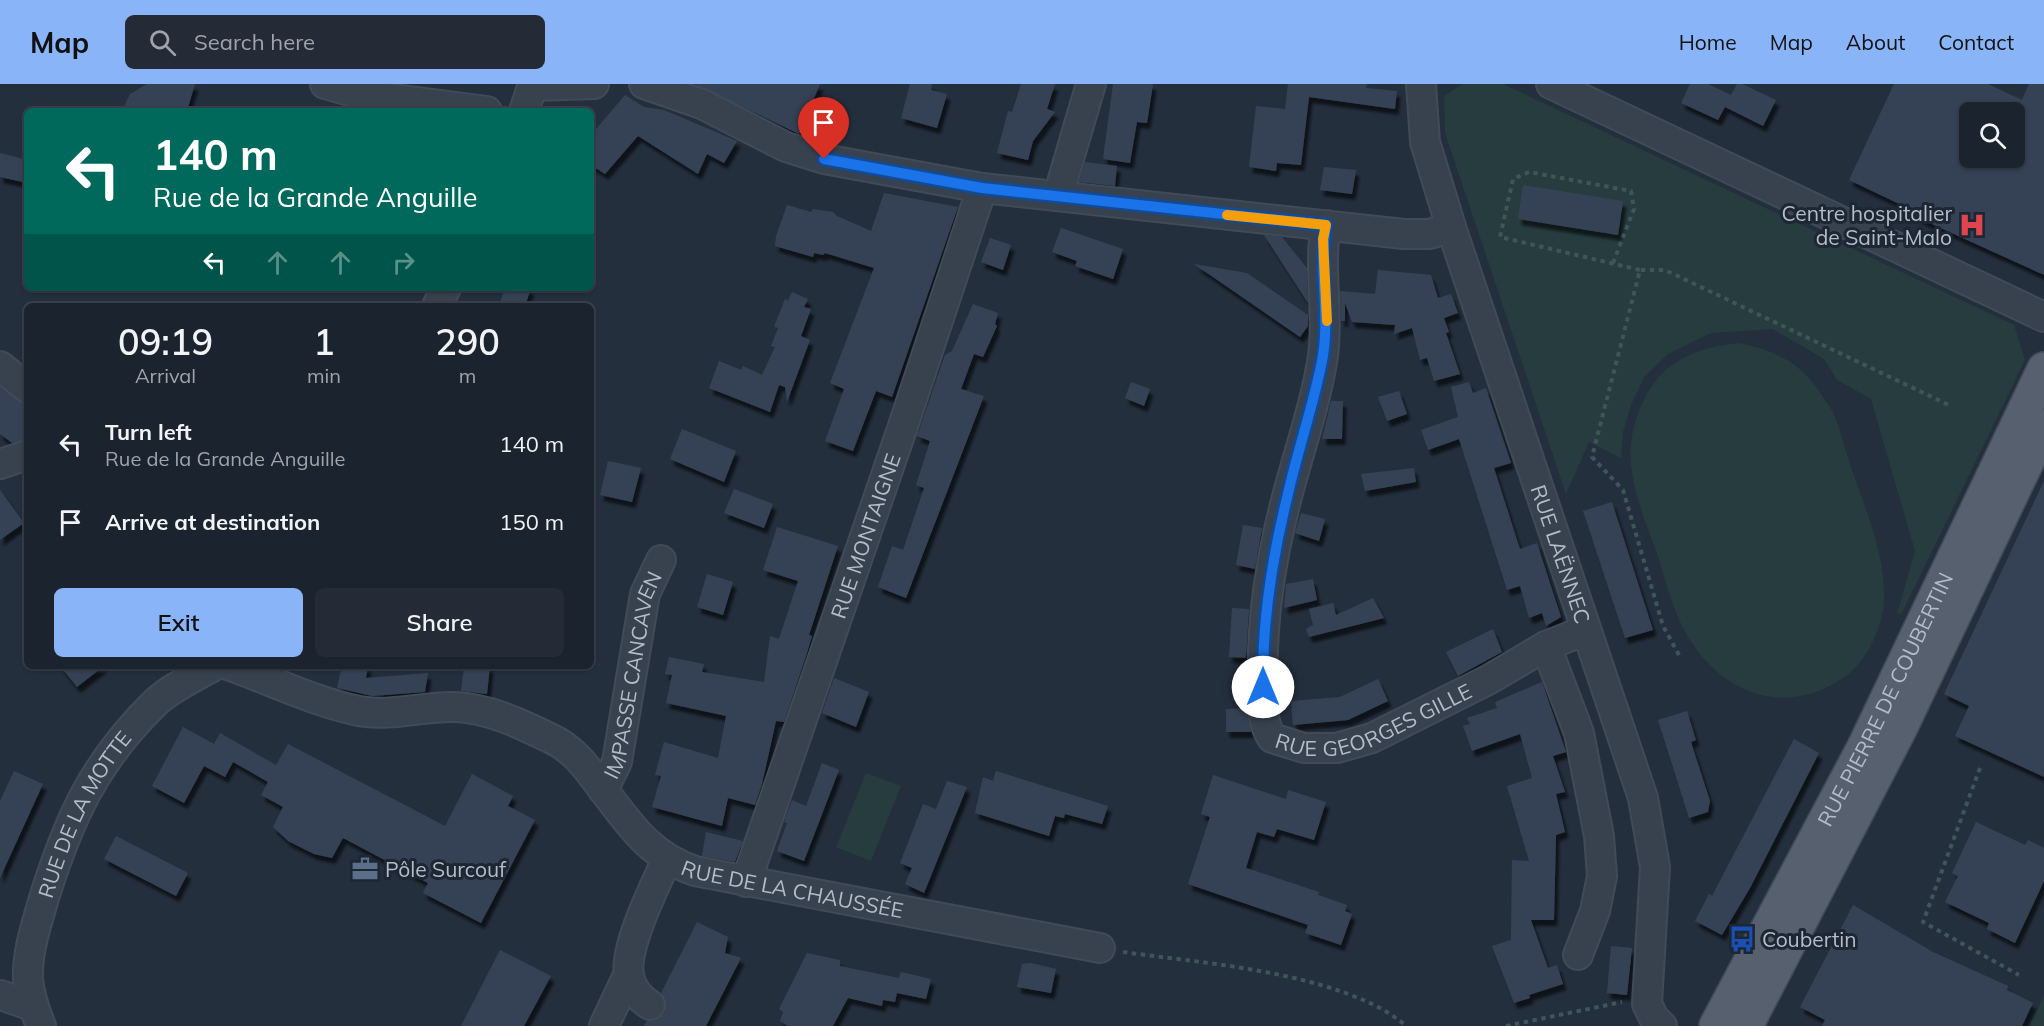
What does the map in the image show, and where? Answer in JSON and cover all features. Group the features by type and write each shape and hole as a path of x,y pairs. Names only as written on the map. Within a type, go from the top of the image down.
{"main road":[{"name":"RUE PIERRE DE COUBERTIN","path":"1716,1026 1864,747 2044,369"},
{"name":"RUE PIERRE DE COUBERTIN","path":"1746,1026 1900,729 2044,426"}],"street":[{"path":"325,84 363,95 465,108"},
{"path":"530,94 594,84"},
{"path":"644,84 702,104 786,147 824,159 982,188 1404,234 1430,234 1451,227"},
{"path":"1058,196 1091,84"},
{"name":"RUE LAËNNEC","path":"1421,84 1425,142 1451,227 1643,798 1655,867 1647,1004 1654,1018 1662,1026"},
{"path":"1551,84 2044,317"},
{"name":"RUE MONTAIGNE","path":"746,882 899,440 982,188"},
{"name":"RUE GEORGES GILLE","path":"1326,225 1323,239 1327,325 1313,401 1273,560 1263,667 1264,725 1272,738 1304,748 1337,748 1372,738 1488,680 1546,646 1586,630"},
{"path":"0,366 24,386"},
{"path":"0,464 24,456"},
{"name":"IMPASSE CANCAVEN","path":"603,790 617,762 645,594 661,560"},
{"path":"1546,646 1579,733 1599,836 1602,876 1595,911 1578,955"},
{"name":"RUE DE LA MOTTE","path":"38,1016 28,980 29,956 58,852 74,812 96,774 122,738 158,700 209,669"},
{"name":"RUE DE LA CHAUSSÉE","path":"238,669 329,703 362,712 456,707 492,713 554,740 579,757 642,840 667,859 695,871 1100,948"},
{"path":"604,1026 628,975 635,940 667,859"},
{"path":"628,975 634,990 650,1005"},
{"name":"RUE DE LA MOTTE","path":"0,995 38,1016"}],"path":[{"path":"1613,263 1634,209 1630,191 1529,172 1514,179 1500,237 1640,270 1665,270 1951,406"},
{"path":"1640,270 1592,457 1623,490 1664,626 1679,655"},
{"path":"1980,768 1923,922 2019,975"},
{"path":"1100,948 1288,978 1330,989 1376,1006 1407,1026"},
{"path":"1506,1026 1623,1002"}],"green space":[{"path":"1463,84 1503,84 2014,325 2025,360 1902,613 1897,614 1915,551 1871,399 1837,380 1824,359 1773,329 1711,333 1668,354 1645,376 1631,405 1623,432 1621,458 1589,442 1566,494 1445,133 1444,96"},
{"path":"1739,343 1765,350 1789,361 1807,376 1826,401 1835,416 1873,529 1884,582 1881,621 1872,643 1859,663 1843,678 1819,691 1795,697 1772,697 1750,692 1729,681 1711,666 1695,647 1674,608 1635,488 1631,464 1635,422 1647,394 1664,371 1698,351"},
{"path":"866,773 901,786 871,861 836,847"},
{"path":"2044,996 2044,1026 2029,1026"}],"building":[{"path":"147,84 195,84 188,108 123,108 130,94"},
{"path":"695,84 820,84 799,134"},
{"path":"910,84 932,84 931,90 947,94 937,128 901,118"},
{"path":"1021,84 1055,84 1047,109 1055,112 1033,141 1028,160 997,153 1008,111 1012,112"},
{"path":"1113,84 1153,84 1147,123 1137,122 1130,163 1103,159"},
{"path":"1288,84 1367,84 1366,88 1397,91 1395,109 1309,97 1301,165 1277,163 1276,171 1249,167 1256,106 1285,109"},
{"path":"1690,84 1708,84 1731,95 1737,84 1742,84 1776,100 1763,126 1725,107 1718,120 1681,103"},
{"path":"1894,84 1988,84 2022,100 2029,84 2044,84 2044,275 1912,215 1914,211 1849,180"},
{"path":"625,95 644,107 664,110 737,141 724,163 707,154 698,174 638,136 605,174 594,167 594,131"},
{"path":"0,153 24,159 24,182 0,177"},
{"path":"1085,162 1117,166 1115,186 1079,182"},
{"path":"1324,167 1356,170 1352,194 1320,190"},
{"path":"1523,185 1623,201 1618,235 1518,219"},
{"path":"884,193 958,207 892,397 876,391 853,451 825,441 844,389 830,383 874,268 825,253 823,255 814,253 813,257 775,246 776,236 787,205 811,212 813,209 833,212 871,231"},
{"path":"1061,228 1123,249 1113,279 1075,266 1077,261 1052,252"},
{"path":"1264,235 1282,237 1307,268 1308,303"},
{"path":"990,238 1011,245 1003,270 981,262"},
{"path":"1194,264 1247,273 1308,315 1308,326 1300,337"},
{"path":"1378,270 1431,275 1438,298 1451,294 1458,313 1444,318 1449,332 1446,333 1460,374 1434,381 1427,358 1420,360 1412,328 1394,334 1395,325 1352,322 1345,303 1345,321 1341,321 1340,291 1375,294"},
{"path":"504,291 530,291 526,303 500,303"},
{"path":"792,292 808,299 804,307 811,309 801,336 810,340 787,402 785,387 779,385 770,412 709,388 719,361 741,370 743,366 762,375 775,347 771,346 778,328 774,327 785,299 788,301"},
{"path":"973,304 998,313 995,324 997,326 983,357 974,354 961,389 984,396 906,598 878,587 892,546 903,550 924,488 916,485 930,441 917,436 945,355 952,351"},
{"path":"1131,382 1150,389 1144,406 1125,398"},
{"path":"1469,382 1473,393 1486,388 1511,463 1494,468 1520,549 1537,543 1561,617 1546,626 1542,613 1529,618 1520,586 1507,590 1459,439 1428,450 1421,430 1458,417 1451,387"},
{"path":"0,387 24,404 24,440 12,443 0,434"},
{"path":"1399,391 1407,414 1387,421 1378,397"},
{"path":"1331,401 1343,401 1342,439 1322,439"},
{"path":"682,429 736,451 724,482 670,459"},
{"path":"608,461 641,468 632,502 600,495"},
{"path":"1414,468 1416,482 1365,491 1361,474"},
{"path":"2044,481 2044,777 1955,736 1969,706 1944,694"},
{"path":"734,489 773,504 764,528 724,513"},
{"path":"0,490 24,523 0,540"},
{"path":"1612,502 1653,630 1625,638 1583,511"},
{"path":"1301,513 1325,519 1319,541 1295,533"},
{"path":"1243,525 1262,528 1255,569 1236,565"},
{"path":"777,527 838,546 784,722 776,721 755,805 728,798 722,826 652,807 661,776 655,775 664,742 718,758 726,716 666,703 672,675 665,674 669,657 704,664 702,672 764,682 770,636 779,639 798,581 763,570"},
{"path":"707,574 733,582 723,615 697,607"},
{"path":"1313,579 1317,600 1284,608 1286,584"},
{"path":"1373,598 1384,618 1309,637 1306,629 1313,625 1309,609 1333,603 1336,615"},
{"path":"1232,608 1249,609 1246,658 1229,657"},
{"path":"1493,629 1502,652 1458,676 1446,652"},
{"path":"62,669 100,669 77,687"},
{"path":"341,669 368,669 366,678 428,673 425,692 372,696 337,688"},
{"path":"464,669 490,669 487,694 461,691"},
{"path":"834,678 869,692 856,727 822,713"},
{"path":"1378,679 1388,701 1348,720 1293,725 1291,701 1340,697"},
{"path":"1542,682 1566,752 1553,756 1565,792 1556,794 1565,832 1556,835 1554,920 1531,920 1548,968 1557,965 1563,984 1529,995 1530,998 1514,1003 1492,946 1511,940 1512,860 1529,861 1507,786 1532,778 1520,734 1472,751 1463,726 1470,724 1467,718 1497,708 1495,702"},
{"path":"1247,708 1251,732 1226,732 1226,709"},
{"path":"1687,711 1696,740 1691,742 1710,801 1708,812 1689,818 1658,720"},
{"path":"183,727 214,744 220,733 276,765 288,744 445,826 472,774 513,796 508,806 535,820 481,923 423,893 428,883 343,838 332,858 314,854 288,841 273,827 283,807 261,795 268,782 233,762 225,777 204,766 184,803 152,786"},
{"path":"1794,739 1819,753 1750,888 1722,935 1695,921 1709,894 1712,896"},
{"path":"822,763 839,770 804,861 777,851 792,800 806,806"},
{"path":"14,771 43,784 0,878 0,801"},
{"path":"996,771 1108,806 1102,824 1065,814 1064,818 1055,816 1049,836 975,813 983,777 993,781"},
{"path":"1213,775 1286,799 1288,790 1326,802 1314,840 1277,829 1274,837 1257,832 1246,868 1319,892 1318,895 1347,905 1345,911 1352,914 1341,945 1305,933 1308,925 1188,884 1210,817 1201,814"},
{"path":"947,781 967,787 924,893 905,884 912,868 900,863 923,804 936,809"},
{"path":"1976,822 2025,845 2028,840 2044,848 2044,881 2015,943 1987,929 1989,923 1945,902 1958,876 1952,873"},
{"path":"706,832 743,841 735,862 702,856"},
{"path":"116,836 188,873 176,896 104,859"},
{"path":"1853,905 1933,952 2008,986 2007,990 2033,1003 2022,1026 1822,1026 1825,1020 1800,1007"},
{"path":"697,922 728,937 725,953 741,958 706,1026 644,1026 647,1021 656,1020 664,1014 666,1006 661,993"},
{"path":"1611,946 1632,948 1627,995 1607,993"},
{"path":"500,950 551,976 524,1026 461,1026"},
{"path":"807,953 840,960 840,966 899,978 901,972 931,979 926,999 897,993 895,1002 883,1000 882,1006 848,998 833,1026 788,1026 780,1021 783,1012 779,1009"},
{"path":"1031,963 1056,969 1051,993 1017,987 1022,964"}],"slow traffic":[{"path":"1227,215 1326,225 1323,239 1327,321"}],"place":[{"name":"Centre hospitalier de Saint-Malo","path":"1972,225"},
{"name":"Pôle Surcouf","path":"365,869"},
{"name":"Coubertin","path":"1742,939"}],"route":[{"path":"824,159 982,188 1326,225 1323,239 1327,325 1313,401 1287,496 1273,560 1266,618 1263,687"}]}
